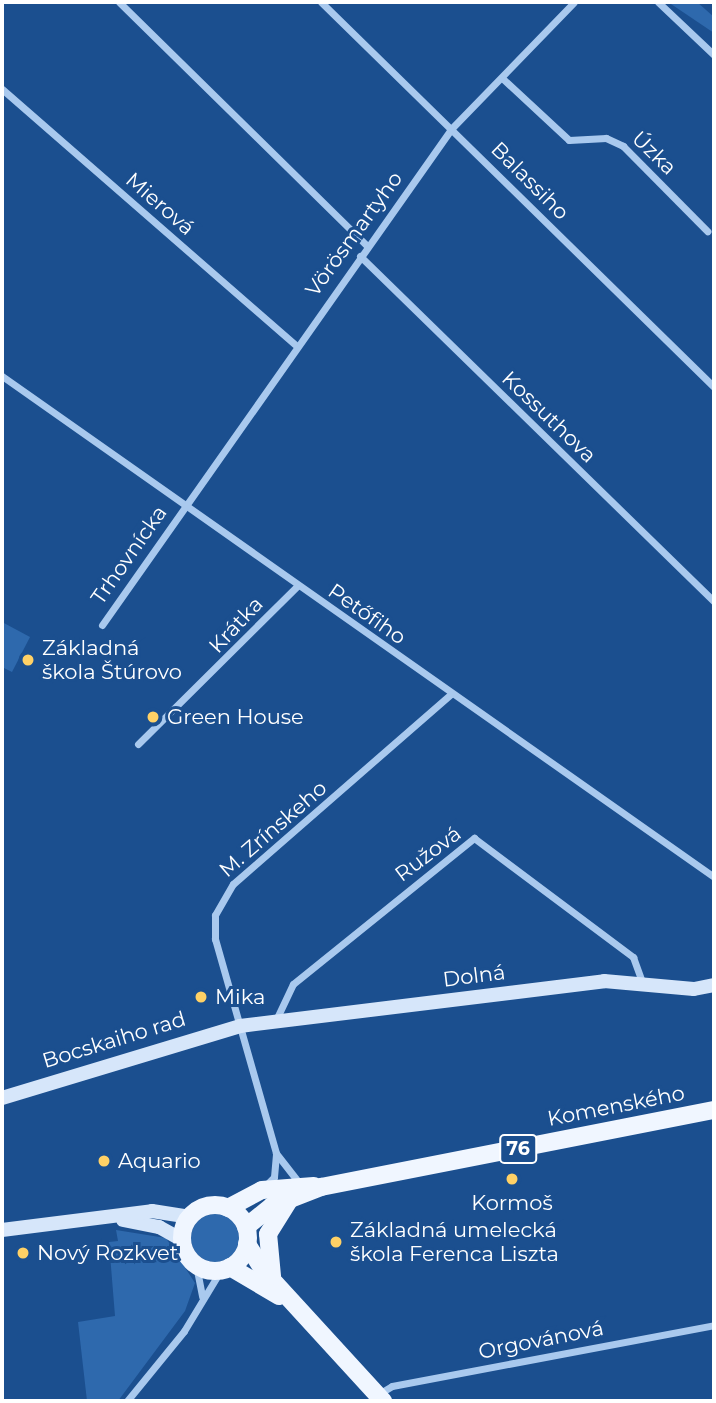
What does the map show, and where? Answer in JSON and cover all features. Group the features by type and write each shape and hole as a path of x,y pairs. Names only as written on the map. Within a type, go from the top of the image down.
{"main road":[{"name":"Komenského","path":"295,1192 714,1110"},
{"name":"76","path":"189,1217 207,1206 228,1208 262,1190 295,1192"},
{"path":"226,1269 246,1236 295,1192"},
{"path":"272,1279 268,1234 295,1192"},
{"path":"228,1208 272,1279 380,1398"},
{"path":"189,1217 182,1240 196,1265 226,1269 299,1310"}],"street":[{"path":"119,2 367,246"},
{"name":"Balassiho","path":"321,2 714,387"},
{"name":"Vörösmartyho","path":"186,505 295,345 452,128 574,2"},
{"path":"658,2 714,55"},
{"name":"Úzka","path":"502,78 569,140 615,140 707,231"},
{"name":"Mierová","path":"2,89 295,345"},
{"name":"Kossuthova","path":"360,256 714,602"},
{"name":"Petőfiho","path":"2,376 714,877"},
{"name":"Trhovnícka","path":"102,625 186,505"},
{"name":"Krátka","path":"138,744 297,586"},
{"name":"M. Zrínskeho","path":"276,1153 215,939 222,898 451,694"},
{"name":"Ružová","path":"275,1022 293,984 474,838 633,957 642,982"},
{"name":"Dolná","path":"240,1026 642,982 694,989 714,985"},
{"name":"Bocskaiho rad","path":"2,1098 240,1026"},
{"path":"262,1190 274,1177 276,1153"},
{"path":"276,1153 295,1192"},
{"path":"2,1230 152,1212 189,1217"},
{"path":"107,1218 159,1227 182,1240"},
{"path":"196,1265 202,1297"},
{"path":"127,1401 184,1331 202,1297 226,1269"},
{"name":"Orgovánová","path":"380,1398 392,1386 714,1325"}],"shaded area":[{"path":"668,2 697,2 714,17 714,33"},
{"path":"2,622 30,637 12,672 2,667"},
{"path":"215,1214 232,1221 239,1238 232,1255 215,1262 198,1255 191,1238 198,1221"},
{"path":"116,1230 166,1238 195,1283 185,1311 118,1401 87,1401 78,1322 115,1316 109,1242 118,1241"}],"place":[{"name":"Základná škola Štúrovo","path":"28,660"},
{"name":"Green House","path":"153,717"},
{"name":"Mika","path":"201,997"},
{"name":"Aquario","path":"104,1161"},
{"name":"Kormoš","path":"512,1179"},
{"name":"Základná umelecká škola Ferenca Liszta","path":"336,1242"},
{"name":"Nový Rozkvet","path":"23,1253"}]}
